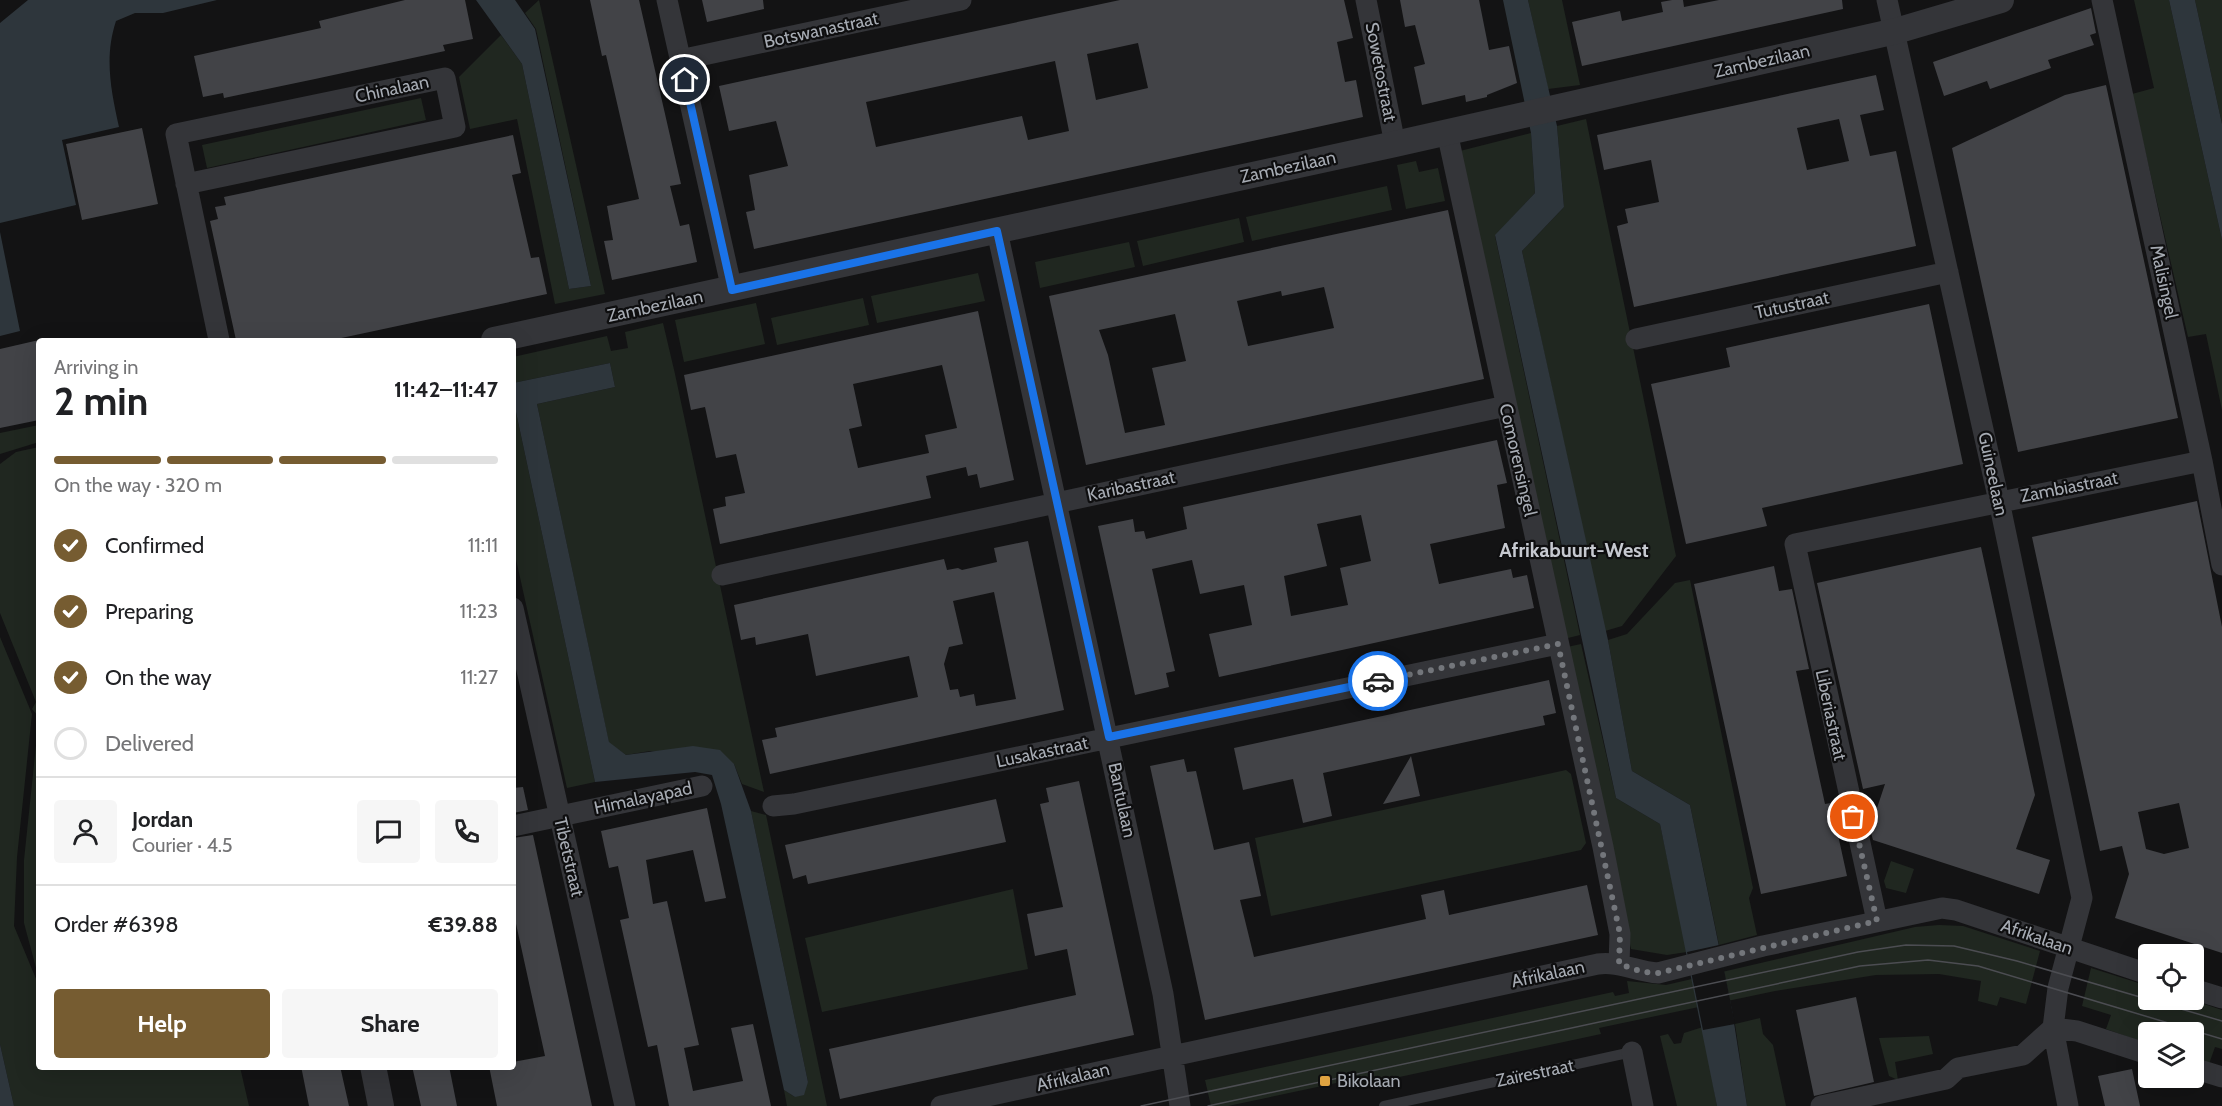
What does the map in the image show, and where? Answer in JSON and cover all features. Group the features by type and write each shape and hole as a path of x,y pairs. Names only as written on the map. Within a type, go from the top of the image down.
{"street":[{"path":"668,0 732,290"},
{"name":"Botswanastraat","path":"681,60 894,7 961,0"},
{"name":"Sowetostraat","path":"1366,0 1395,144"},
{"name":"Guineelaan","path":"1887,0 1896,32 1999,501 2082,898 2058,988 2053,1028 2068,1106"},
{"name":"Zambezilaan","path":"503,338 732,290 1896,32 2001,0"},
{"name":"Malisingel","path":"2102,0 2202,461 2222,565"},
{"name":"Chinalaan","path":"186,184 455,127 445,78 176,134 186,184 219,338"},
{"name":"Comorensingel","path":"1447,132 1620,934 1619,964"},
{"name":"Bantulaan","path":"997,231 1109,737 1173,1054"},
{"name":"Tutustraat","path":"1636,339 1948,272"},
{"name":"Karibastraat","path":"722,575 1506,406"},
{"name":"Zambiastraat","path":"1795,544 2202,461"},
{"name":"Liberiastraat","path":"1795,544 1877,921"},
{"name":"Tibetstraat","path":"516,622 625,1106"},
{"name":"Lusakastraat","path":"773,806 794,804 1558,644"},
{"name":"Himalayapad","path":"516,825 702,786"},
{"name":"Afrikalaan","path":"941,1106 1587,966 1610,962 1643,972 1658,973 1877,921 1942,908 2138,971"},
{"path":"2204,992 2222,998"},
{"path":"1821,1106 1946,1079 1958,1068 2023,1055 2053,1028 2077,1032 2138,1051"},
{"name":"Zaïrestraat","path":"1632,1052 1643,1106"},
{"path":"1173,1054 1180,1106"},
{"path":"374,1070 381,1106"},
{"path":"2204,1071 2222,1077"}],"lane":[{"name":"Zaïrestraat","path":"1384,1106 1632,1052"}],"shaded area":[{"path":"28,0 217,0 163,13 135,13 116,21 110,48 110,74 119,127 62,140 76,205 0,223 0,23"},
{"path":"476,0 515,0 535,29 591,286 569,289 522,64"},
{"path":"539,0 605,294 555,304 517,119 470,129 459,77 501,35 522,64 569,289 591,286 536,29 525,13"},
{"path":"1503,0 1528,0 1557,126 1564,207 1522,251 1608,640 1632,771 1690,805 1732,1010 1747,1106 1717,1106 1660,824 1616,798 1495,235 1535,193 1531,133"},
{"path":"1528,0 1562,0 1580,85 1548,89"},
{"path":"2134,0 2169,0 2222,240 2222,410 2206,334 2188,337 2132,94 2154,88"},
{"path":"2169,0 2195,0 2222,124 2222,240"},
{"path":"2195,0 2222,0 2222,124"},
{"path":"421,98 426,120 207,168 202,145"},
{"path":"1586,119 1676,556 1622,626 1605,631 1522,251 1564,207 1557,126"},
{"path":"1531,133 1535,193 1495,236 1580,635 1564,639 1456,152"},
{"path":"1416,161 1419,172 1438,168 1445,201 1406,209 1397,165"},
{"path":"1387,186 1392,210 1252,241 1246,217"},
{"path":"1239,218 1244,242 1143,266 1137,241"},
{"path":"0,232 20,331 0,336"},
{"path":"1129,242 1135,267 1040,288 1035,262"},
{"path":"978,273 985,301 877,323 871,296"},
{"path":"863,298 869,325 777,345 771,318"},
{"path":"756,303 765,344 684,362 675,320"},
{"path":"663,323 764,792 742,784 734,764 650,751 626,755 609,743 537,404 615,387 610,363 516,382 516,356 607,336 611,351 628,348 625,332"},
{"path":"610,363 615,387 537,404 609,742 626,755 693,746 720,750 734,764 751,811 808,1082 804,1095 795,1097 784,1090 721,804 712,775 695,772 595,782 516,412 516,382"},
{"path":"516,412 595,782 567,788 516,559"},
{"path":"36,426 36,443 0,454 0,433"},
{"path":"36,448 36,702 0,613 0,464 16,452"},
{"path":"1690,580 1753,888 1749,898 1757,935 1719,945 1690,805 1632,771 1608,640 1627,634 1675,583"},
{"path":"0,637 32,714 17,857 14,926 36,979 36,1070 241,1070 249,1106 14,1106 0,1044"},
{"path":"1581,644 1616,798 1660,824 1687,952 1667,955 1631,949 1567,647"},
{"path":"36,702 36,714 32,709"},
{"path":"36,746 36,968 24,923 24,860"},
{"path":"1566,770 1571,774 1586,843 1581,850 1271,916 1255,838"},
{"path":"751,811 766,815 827,1106 787,1106 784,1090 795,1097 808,1082"},
{"path":"1891,861 1914,869 1906,893 1886,888 1884,881"},
{"path":"1013,889 1028,969 822,1012 805,938"},
{"path":"1963,926 2040,951 2026,1004 2000,997 1997,1006 1978,1001 1981,981 1939,974 1876,975 1775,991 1599,1028 1601,1034 1343,1089 1341,1082 1228,1106 1211,1106 1205,1080 1613,992 1615,996 1629,993 1627,981 1666,985 1915,927"},
{"path":"2091,968 2138,983 2138,1010 2204,1010 2204,1004 2222,1010 2222,1049 2215,1047 2209,1064 2204,1062 2204,1022 2138,1022 2138,1040 2106,1029 2111,1015 2082,1006"},
{"path":"1760,1018 1763,1034 1773,1045 1786,1106 1747,1106 1735,1024"},
{"path":"1703,1027 1717,1106 1677,1106 1660,1036 1668,1034 1674,1044 1681,1043 1684,1033"},
{"path":"1929,1036 1933,1054 1895,1062 1898,1080 1889,1076 1879,1038"},
{"path":"0,1044 14,1106 0,1106"}],"pier":[{"path":"1719,945 1735,1024 1703,1030 1687,952"}],"building":[{"path":"405,0 465,0 473,39 443,45 445,51 315,79 224,98 223,93 203,97 194,56 321,28 319,21"},
{"path":"590,0 639,0 681,184 670,186 680,226 689,224 697,262 612,280 604,241 613,240 607,206 639,199 606,55 602,56"},
{"path":"702,0 763,0 764,9 707,22"},
{"path":"1120,0 1344,0 1353,38 1337,42 1345,82 1356,80 1363,117 754,249 746,212 755,210 749,175 788,166 776,121 729,131 719,86","holes":["1138,43 1148,88 1096,100 1087,54","1055,61 1069,131 1028,140 1022,116 876,147 866,102"]},
{"path":"1400,0 1479,0 1489,50 1509,46 1517,83 1487,95 1487,97 1466,102 1465,95 1422,105 1414,67 1425,64 1415,25 1405,27"},
{"path":"1683,0 1684,7 1719,0 1842,0 1843,9 1582,66 1572,22 1620,11 1622,21 1663,12 1661,2"},
{"path":"2091,8 2096,33 2090,35 2094,45 2048,60 2051,68 1990,89 1987,81 1944,96 1933,62"},
{"path":"1876,75 1884,110 1860,115 1870,156 1896,151 1916,246 1634,307 1617,226 1628,223 1625,209 1659,202 1651,160 1604,170 1597,135","holes":["1839,119 1849,161 1807,170 1797,128"]},
{"path":"2106,85 2178,418 2018,452 1952,148 2065,95"},
{"path":"142,128 158,204 82,220 66,144"},
{"path":"513,135 521,173 512,175 531,258 539,257 547,294 341,338 236,338 210,221 218,219 215,207 226,205 224,197"},
{"path":"1448,210 1484,379 1086,465 1049,296","holes":["1324,287 1334,328 1248,346 1237,301 1281,291 1282,296","1175,314 1186,361 1152,368 1165,425 1125,433 1108,355 1099,330"]},
{"path":"1929,304 1963,464 1762,508 1767,526 1686,544 1651,384 1730,367 1726,348"},
{"path":"978,311 1014,480 980,488 977,474 968,476 966,467 926,476 931,498 720,544 713,509 726,506 725,497 745,493 736,454 716,458 705,407 691,410 684,375","holes":["942,365 957,428 925,435 929,453 858,468 849,429 862,426 853,384"]},
{"path":"36,341 36,421 0,428 0,349"},
{"path":"1497,440 1507,483 1497,485 1505,528 1430,544 1439,584 1511,569 1513,578 1527,575 1534,608 1219,677 1209,634 1252,625 1244,585 1200,594 1192,560 1152,569 1175,671 1166,673 1169,687 1135,695 1098,526 1133,519 1135,532 1144,531 1146,539 1187,529 1183,507","holes":["1361,515 1371,561 1340,568 1348,605 1291,616 1284,576 1327,566 1317,524"]},
{"path":"2197,501 2222,627 2222,953 2204,947 2204,944 2194,944 2115,918 2129,874 2122,846 2100,851 2032,537","holes":["2179,803 2189,848 2164,854 2146,849 2138,812"]},
{"path":"1028,541 1064,710 770,774 762,740 777,737 775,728 918,697 909,656 816,676 808,634 756,645 755,637 741,640 734,605 944,559 947,570 958,568 962,570 997,562 994,548","holes":["994,592 1016,699 976,706 974,694 960,697 958,689 950,690 944,664 949,647 963,644 953,601"]},
{"path":"1981,547 2035,795 2016,849 2050,860 2039,894 1873,840 1870,829 1885,784 1863,789 1817,583"},
{"path":"1774,566 1779,591 1792,589 1809,669 1796,671 1825,804 1831,803 1847,876 1761,894 1694,584"},
{"path":"1549,680 1556,713 1543,716 1545,725 1323,773 1332,816 1303,823 1293,779 1243,790 1234,748"},
{"path":"1411,756 1420,796 1383,804"},
{"path":"1184,759 1187,772 1196,771 1214,850 1249,842 1261,896 1240,900 1254,957 1426,919 1421,895 1444,890 1449,915 1587,885 1598,935 1205,1020 1150,766"},
{"path":"1079,781 1134,1035 840,1099 829,1049 1076,995 1067,949 1035,956 1027,914 1063,907 1040,804 1049,802 1046,788"},
{"path":"523,787 528,810 516,812 516,788"},
{"path":"996,799 1006,842 808,884 806,875 793,879 785,845"},
{"path":"707,808 726,898 705,902 693,850 646,860 653,904 667,901 699,1045 684,1048 693,1091 743,1081 731,1028 753,1024 771,1106 669,1106 657,1045 648,1047 620,920 629,918 618,866 609,868 601,831"},
{"path":"533,835 592,1106 497,1106 490,1070 516,1070 516,1061 545,1056 516,924 516,838"},
{"path":"1856,997 1874,1082 1814,1096 1796,1010"},
{"path":"2132,1069 2140,1106 2105,1106 2098,1076"},
{"path":"302,1070 341,1070 349,1106 309,1106"},
{"path":"413,1070 450,1070 457,1106 421,1106"}],"tram line":[{"path":"1141,1106 1858,952 1906,945 1954,946 2017,961 2222,1021"},
{"path":"1208,1106 1860,966 1928,960 1978,966 2222,1039"}],"way so far":[{"path":"1378,681 1558,644 1620,934 1619,964 1631,969 1658,973 1763,946 1877,921 1853,817"}],"place":[{"name":"Bikolaan","path":"1325,1081"}],"district":[{"name":"Afrikabuurt-West","path":"1574,550"}],"route":[{"path":"685,80 732,290 997,231 1109,737 1378,681"}]}
